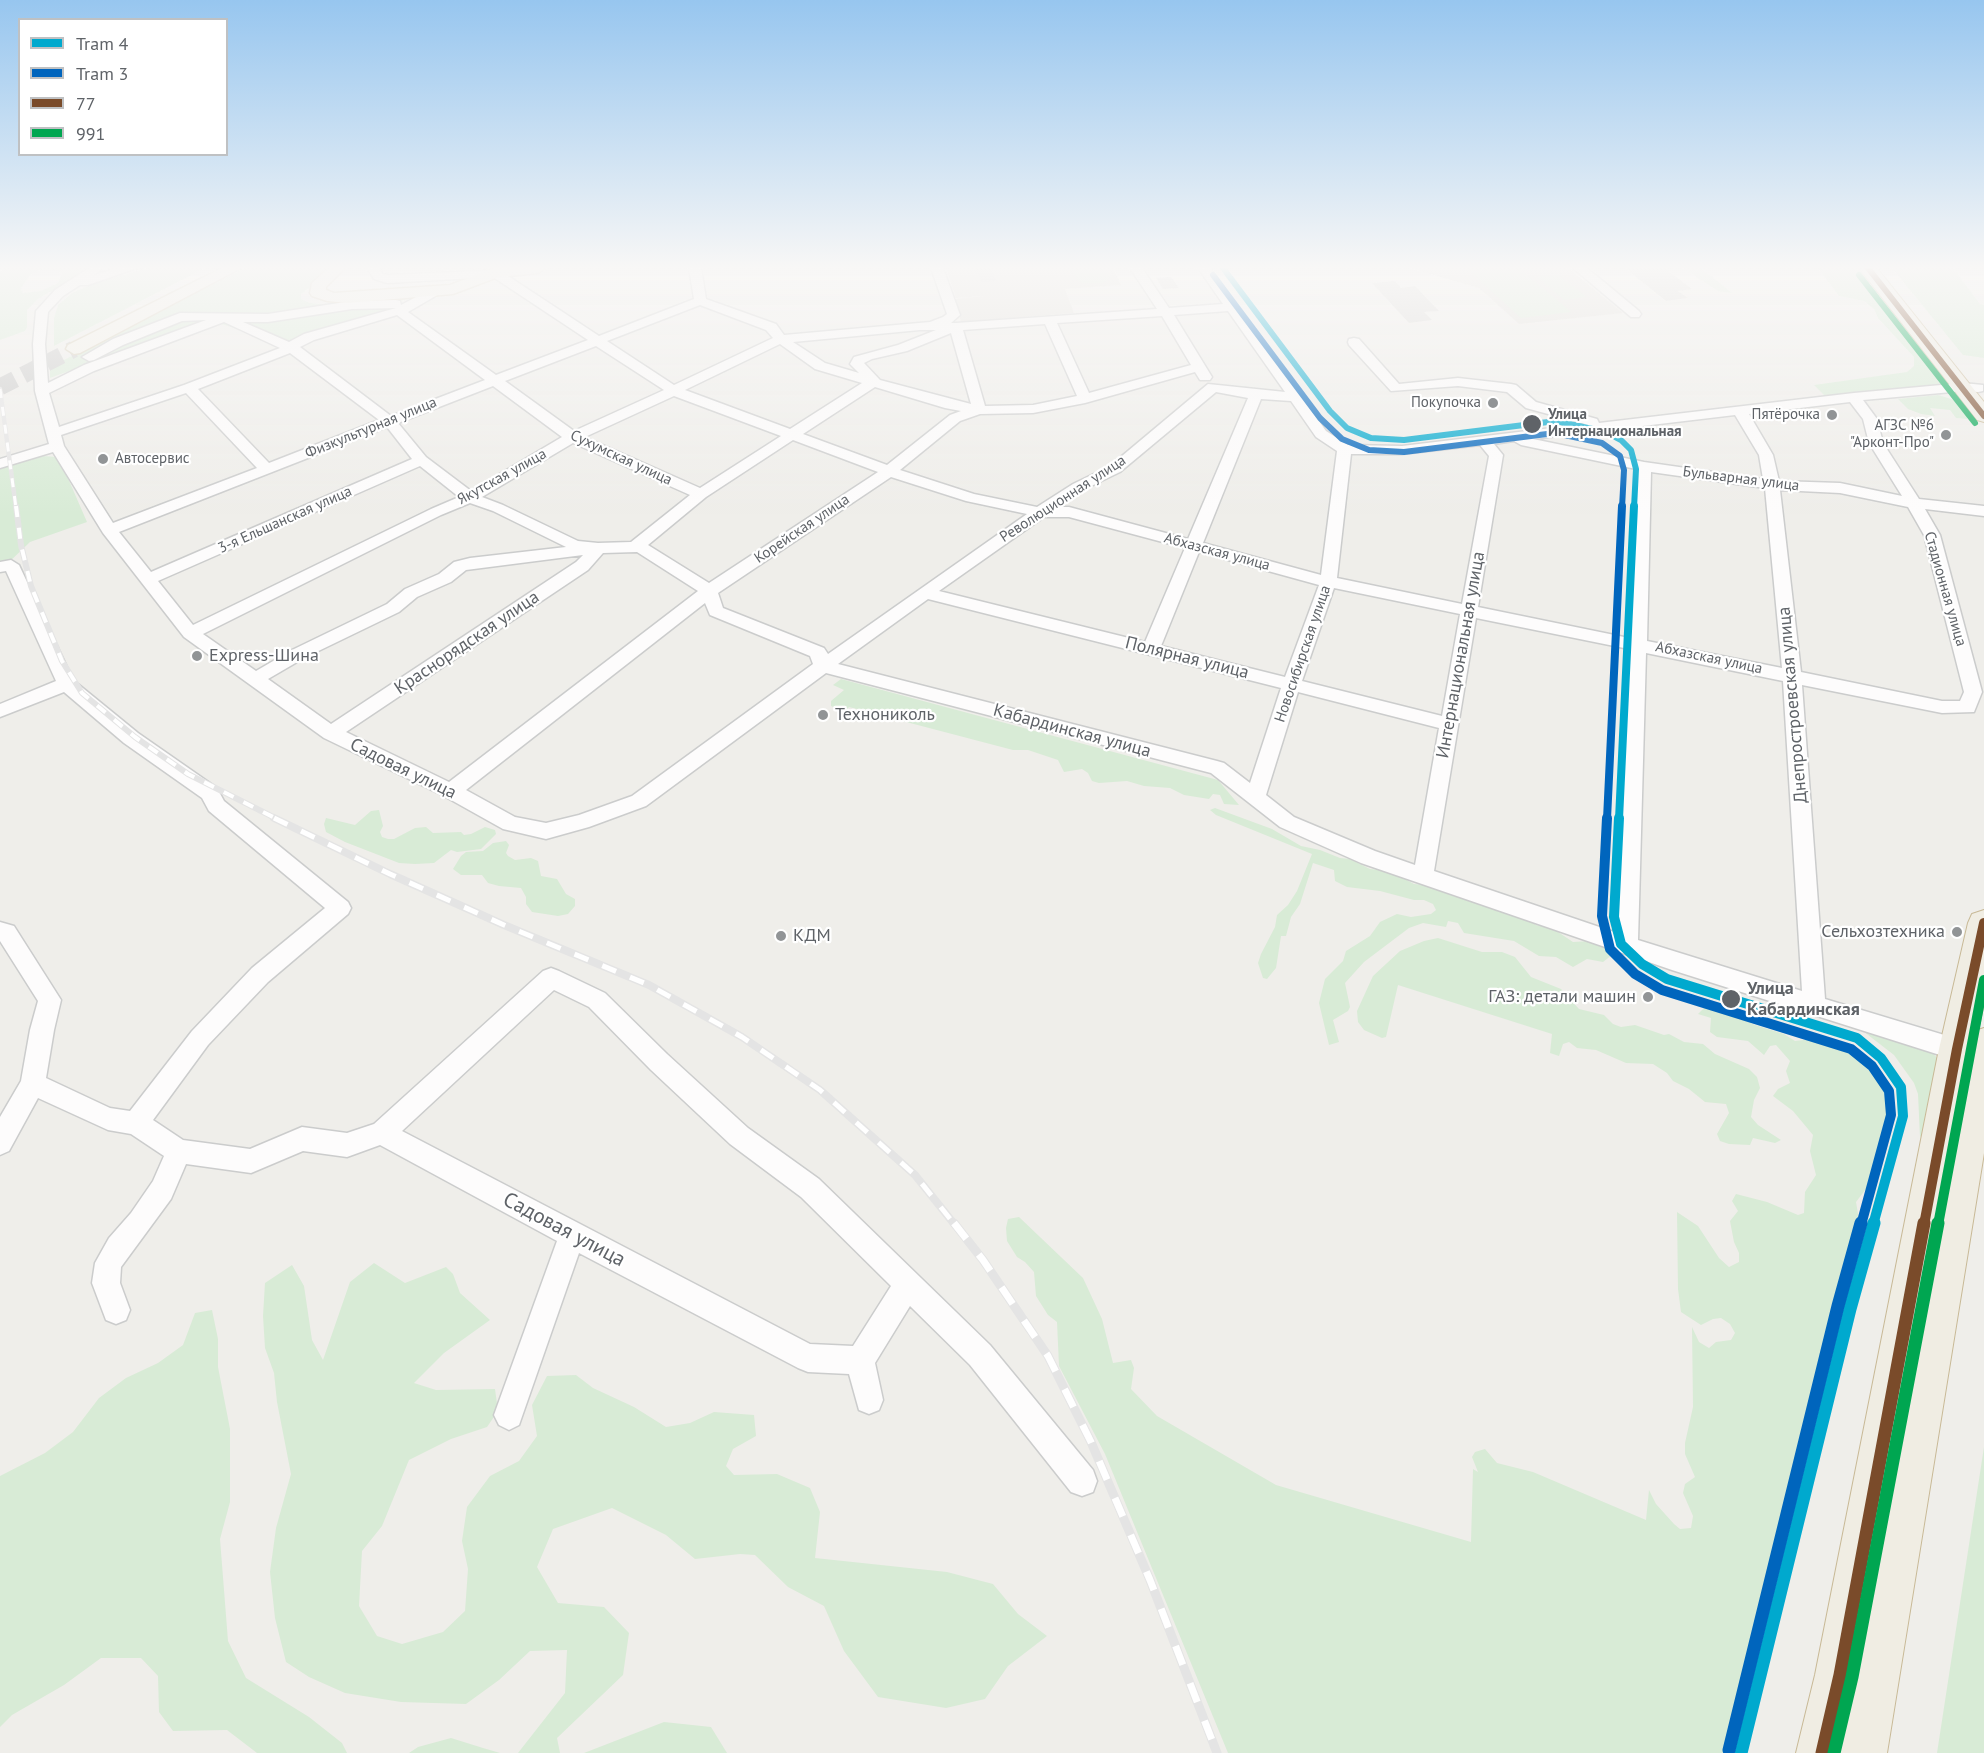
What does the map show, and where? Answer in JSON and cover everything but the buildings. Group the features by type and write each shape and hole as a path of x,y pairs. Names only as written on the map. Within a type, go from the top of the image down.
{"highway":[{"path":"1939,350 1975,391"},
{"path":"1943,350 1975,391 1984,416"},
{"path":"1861,1753 1856,1686 1977,1052 1984,923"},
{"path":"1822,1753 1856,1686"}],"street":[{"name":"Садовая улица","path":"39,350 42,385 56,440 109,530 190,633 331,733 451,791 510,824 546,831 582,822 639,801 823,666"},
{"path":"42,385 138,350"},
{"path":"0,464 285,350"},
{"path":"293,350 300,352 388,420 421,459 470,498 498,508 574,545 598,548"},
{"name":"Сухумская улица","path":"452,350 572,437 701,494"},
{"name":"Физкультурная улица","path":"109,530 570,350"},
{"name":"Абхазская улица","path":"613,350 674,391 891,470 918,482 971,498 1040,512 1069,512 1329,580 1469,611 1636,643 1941,707 1967,707 1973,692"},
{"name":"Якутская улица","path":"190,633 436,512 470,498 572,437 759,350"},
{"path":"797,350 820,366 950,405 979,410 962,350"},
{"path":"874,381 860,369 857,364 859,360 896,350"},
{"path":"1063,350 1085,399"},
{"path":"1187,350 1212,387 1256,395 1294,397"},
{"path":"1261,350 1321,434 1344,449 1370,451 1402,450 1854,397 1975,391"},
{"path":"1361,350 1396,388 1458,382 1510,388 1531,405 1604,426"},
{"name":"Корейская улица","path":"451,791 709,591 891,470 955,418 979,410 1033,409 1085,399 1197,367"},
{"path":"635,547 701,494 874,381"},
{"name":"Революционная улица","path":"823,666 1040,512 1078,488 1115,469 1212,387"},
{"path":"189,388 267,470"},
{"path":"1151,650 1256,395"},
{"name":"Стадионная улица","path":"1854,397 1870,419 1876,443 1895,470 1932,535 1973,692"},
{"name":"Днепростроевская улица","path":"1740,411 1766,455 1772,485 1792,676 1814,1006"},
{"name":"Бульварная улица","path":"1500,437 1644,466 1772,485 1840,488 1912,503 1984,511"},
{"name":"Интернациональная улица","path":"1423,876 1496,455 1482,439"},
{"name":"Новосибирская улица","path":"1255,798 1291,685 1329,580 1344,449"},
{"name":"3-я Ельшанская улица","path":"148,579 421,459"},
{"path":"1627,946 1644,466"},
{"path":"255,679 298,654 393,608 411,593 445,578 460,566 598,548 635,547 640,547 709,591 716,611 818,652 823,666"},
{"name":"Краснорядская улица","path":"331,733 582,566 598,548"},
{"path":"0,567 11,565 66,684 131,738 210,793 216,806 340,909 260,975 215,1022 200,1038 136,1123"},
{"name":"Полярная улица","path":"925,593 1449,724"},
{"name":"Кабардинская улица","path":"823,666 1216,768 1287,822 1368,858 1627,946 1814,1006 1977,1052"},
{"path":"0,711 66,684"},
{"path":"0,1143 33,1084 42,1030 50,1000 2,933"},
{"path":"33,1084 108,1119 136,1123 179,1151 251,1161 302,1139 347,1145 382,1132 551,978 597,1000 659,1062 739,1136 810,1188 907,1286 980,1355 1082,1481"},
{"name":"Садовая улица","path":"382,1132 572,1235 808,1358 860,1361"},
{"path":"116,1310 106,1283 108,1263 162,1190 179,1151"},
{"path":"509,1415 572,1235"},
{"path":"869,1400 860,1361 907,1286"}],"green space":[{"path":"84,350 127,350 50,378 50,367"},
{"path":"1907,350 1925,350 1946,377 1946,381 1933,387 1826,397 1814,385 1907,372 1914,366 1914,357"},
{"path":"1959,350 1984,350 1984,358 1963,355"},
{"path":"1938,395 1958,401 1969,415 1967,419 1956,418 1950,410 1930,408 1935,416 1921,414 1908,409 1898,399"},
{"path":"43,456 57,457 61,462 87,522 30,542 5,566 0,566 0,467"},
{"path":"841,679 1218,780 1239,805 1224,804 1220,795 1213,794 1209,799 1184,795 1170,788 1144,786 1127,781 1099,783 1092,781 1088,773 1082,769 1064,772 1058,760 1028,750 1013,750 849,707 845,712 831,706 831,701 844,690 833,685"},
{"path":"1215,808 1272,829 1301,846 1350,859 1370,869 1390,871 1414,884 1434,886 1453,896 1480,902 1495,910 1529,919 1536,925 1552,928 1573,942 1590,941 1604,947 1612,955 1603,962 1587,959 1573,967 1556,957 1539,956 1514,941 1464,933 1458,923 1448,921 1446,927 1423,923 1409,928 1364,962 1345,983 1350,1007 1348,1011 1333,1020 1339,1042 1329,1045 1319,1003 1325,979 1343,961 1346,951 1370,936 1380,922 1397,914 1411,917 1431,914 1436,910 1433,904 1424,900 1347,887 1335,881 1334,870 1313,863 1300,904 1291,917 1286,936 1281,936 1276,968 1267,979 1263,978 1258,963 1261,954 1275,927 1277,915 1288,905 1297,891 1312,854 1216,815 1210,810"},
{"path":"379,810 383,826 380,832 382,837 388,839 394,839 415,828 426,827 433,833 461,832 464,835 485,827 495,830 496,834 481,849 457,852 451,850 434,863 415,864 399,863 326,832 324,824 326,818 355,825 371,811"},
{"path":"506,841 509,845 506,853 508,856 515,860 531,858 538,861 541,876 557,879 566,894 575,899 575,906 568,914 558,916 532,912 526,904 526,897 521,888 488,883 482,875 461,875 453,869 466,852 483,851 493,843"},
{"path":"1438,938 1482,952 1502,952 1515,957 1531,977 1561,989 1579,1009 1604,1015 1613,1024 1621,1027 1635,1025 1664,1035 1669,1034 1684,1042 1703,1044 1715,1054 1749,1069 1757,1077 1760,1088 1754,1100 1751,1117 1758,1125 1781,1140 1775,1143 1753,1138 1750,1145 1720,1141 1717,1134 1729,1113 1726,1104 1705,1102 1689,1089 1673,1081 1667,1073 1653,1064 1626,1063 1596,1050 1577,1048 1569,1042 1563,1044 1559,1056 1550,1053 1552,1034 1398,985 1386,1037 1382,1038 1364,1030 1358,1022 1357,1011 1373,976 1400,951"},
{"path":"1718,1002 1755,1025 1784,1034 1795,1041 1821,1038 1867,1062 1882,1074 1890,1087 1895,1120 1887,1127 1888,1144 1875,1177 1856,1202 1862,1237 1840,1298 1835,1337 1826,1351 1818,1414 1812,1428 1801,1473 1792,1493 1791,1511 1781,1545 1772,1565 1766,1611 1752,1676 1743,1700 1739,1727 1730,1753 1228,1753 1105,1454 1059,1366 1057,1322 1048,1315 1036,1296 1034,1272 1017,1257 1007,1241 1008,1219 1019,1217 1083,1278 1102,1319 1113,1363 1131,1360 1134,1368 1131,1389 1157,1416 1276,1485 1471,1542 1473,1469 1478,1472 1472,1457 1475,1452 1485,1449 1497,1463 1533,1472 1646,1520 1649,1490 1656,1504 1674,1524 1680,1529 1691,1528 1693,1516 1683,1493 1685,1484 1695,1477 1685,1454 1685,1443 1693,1407 1692,1327 1699,1342 1709,1348 1716,1342 1731,1340 1735,1333 1730,1324 1721,1318 1701,1325 1681,1312 1678,1289 1677,1212 1698,1226 1719,1258 1729,1267 1739,1262 1739,1253 1734,1242 1730,1221 1738,1211 1732,1201 1736,1194 1767,1202 1798,1215 1804,1213 1805,1192 1816,1175 1810,1151 1813,1135 1793,1111 1773,1096 1778,1089 1790,1083 1786,1071 1790,1061 1776,1045 1770,1046 1764,1055 1748,1041 1717,1037 1710,1032 1711,1018 1698,1014 1708,1004"},
{"path":"1850,1021 1928,1048 1940,1061 1929,1128 1920,1137 1918,1094 1914,1083 1894,1055"},
{"path":"374,1263 405,1283 446,1267 453,1274 460,1293 490,1320 444,1353 414,1383 436,1390 495,1389 498,1411 487,1427 451,1439 409,1460 382,1526 362,1551 359,1606 377,1636 402,1644 443,1632 465,1611 468,1569 462,1541 467,1507 490,1476 519,1461 537,1436 532,1405 547,1376 576,1375 593,1388 634,1407 666,1427 690,1423 714,1412 754,1415 756,1436 733,1449 726,1466 734,1475 777,1474 810,1488 820,1512 815,1558 947,1572 993,1584 1018,1614 1047,1636 1008,1666 985,1699 946,1708 878,1697 844,1651 824,1606 788,1587 755,1555 740,1554 695,1559 666,1535 612,1508 553,1529 537,1567 558,1603 604,1607 629,1633 623,1675 557,1738 560,1753 518,1753 565,1693 567,1650 530,1651 499,1680 466,1704 401,1702 345,1693 309,1677 286,1662 275,1618 270,1572 276,1528 291,1474 277,1402 274,1373 265,1348 263,1316 265,1283 292,1265 304,1286 312,1340 323,1360 350,1282"},
{"path":"212,1310 218,1339 218,1367 230,1429 230,1502 220,1539 228,1641 246,1678 309,1717 342,1743 347,1753 257,1753 227,1730 173,1731 159,1712 158,1676 141,1658 101,1658 64,1685 12,1715 0,1727 0,1476 45,1453 73,1432 99,1398 126,1378 158,1363 183,1345 195,1313"},
{"path":"1984,1447 1984,1753 1937,1753"},
{"path":"664,1722 711,1727 727,1753 584,1753"},
{"path":"451,1738 500,1753 409,1753 418,1747"}],"tunnel":[{"path":"0,387 72,350"}],"railway":[{"path":"0,389 16,508"},
{"path":"16,506 21,545 31,586 62,661 82,693 135,737 188,774 277,819"},
{"path":"274,818 390,874 504,925 649,985 742,1037 820,1090 915,1175 955,1225"},
{"path":"954,1223 983,1260 1048,1356 1091,1442 1150,1580 1217,1753"}],"tram line":[{"name":"3","path":"1269,350 1320,418 1342,439 1369,450 1404,452 1555,433 1602,443 1620,456 1624,470 1602,916 1610,949 1635,974 1662,990 1851,1049 1872,1066 1889,1091 1891,1115 1838,1306 1729,1750"},
{"name":"4","path":"1284,350 1330,411 1347,428 1371,438 1404,440 1556,421 1606,432 1621,440 1631,450 1636,469 1614,917 1621,944 1642,964 1667,979 1857,1038 1881,1058 1901,1087 1903,1116 1850,1309 1741,1753"}],"transit line":[{"name":"991","path":"1918,350 1975,423"},
{"name":"77","path":"1932,350 1984,416"},
{"name":"77","path":"1822,1753 1840,1675 1957,1049 1984,923"},
{"name":"991","path":"1834,1753 1852,1677 1984,980"}],"place":[{"name":"Покупочка","path":"1493,403"},
{"name":"Пятёрочка","path":"1832,415"},
{"name":"Улица Интернациональная","path":"1532,424"},
{"name":"АГЗС №6 \"Арконт-Про\"","path":"1946,435"},
{"name":"Автосервис","path":"103,459"},
{"name":"Express-Шина","path":"197,656"},
{"name":"Технониколь","path":"823,715"},
{"name":"Сельхозтехника","path":"1957,932"},
{"name":"КДМ","path":"781,936"},
{"name":"ГАЗ: детали машин","path":"1648,997"},
{"name":"Улица Кабардинская","path":"1731,999"}]}
